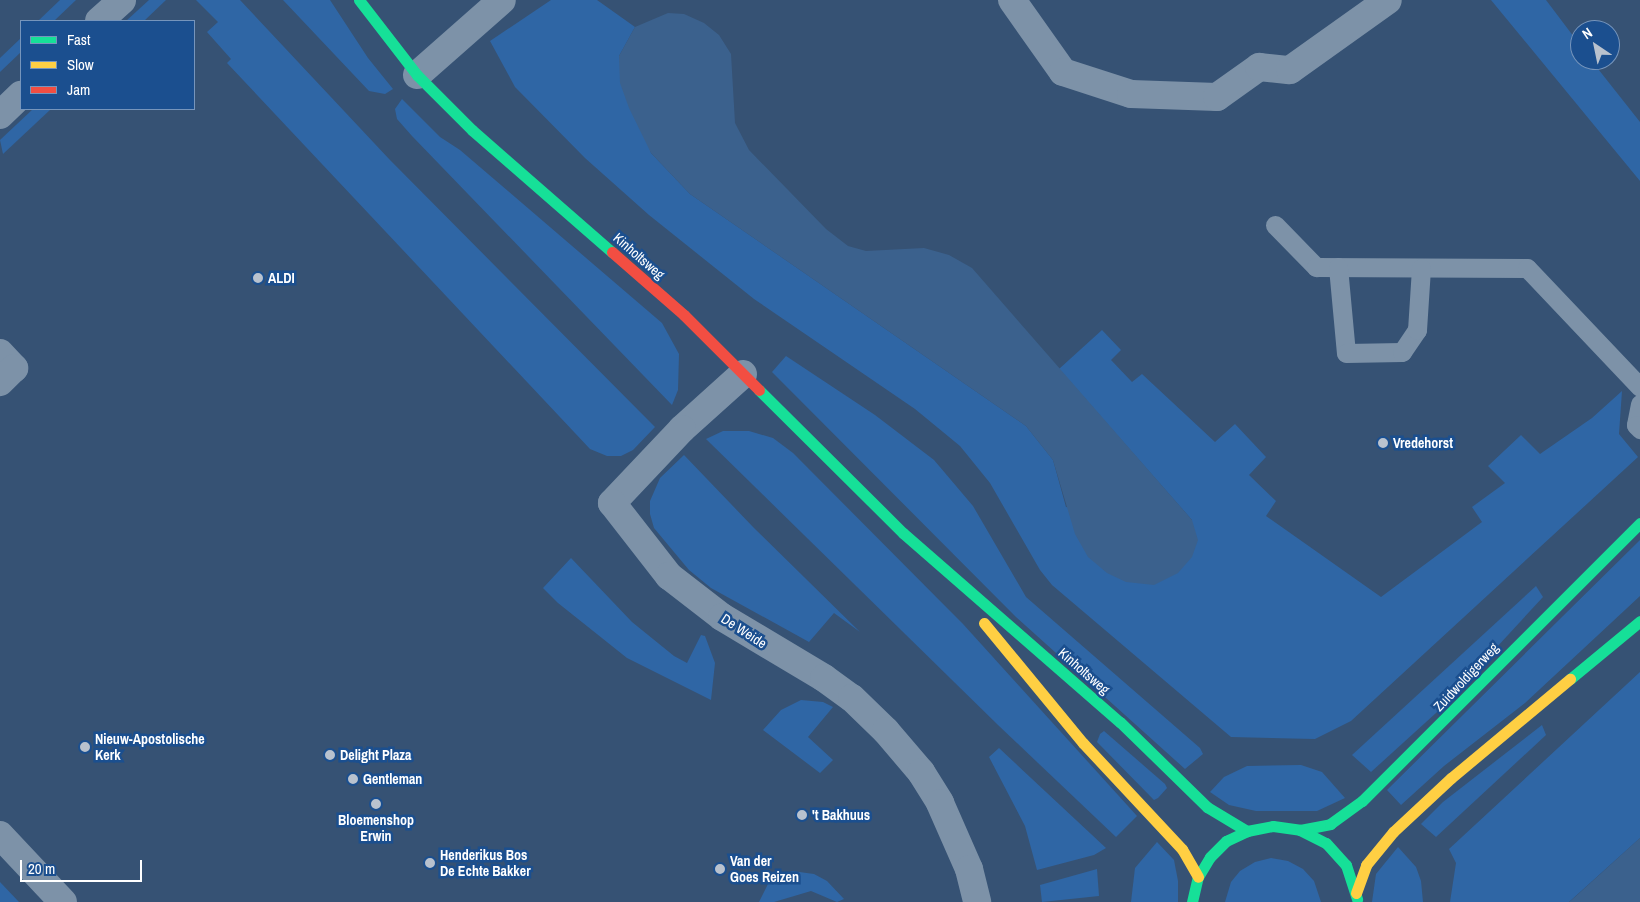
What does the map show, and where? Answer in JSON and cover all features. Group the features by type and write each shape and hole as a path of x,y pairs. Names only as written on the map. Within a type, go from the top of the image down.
{"street":[{"path":"100,20 122,0"},
{"name":"Kinholtsweg","path":"359,0 417,75 472,130 684,315 903,533 1006,647 1084,743 1182,849 1198,877"},
{"path":"417,75 502,0"},
{"path":"1012,0 1063,72 1131,94 1217,97 1259,67 1290,70 1388,0"},
{"path":"0,115 20,95"},
{"path":"0,353 14,368 0,382"},
{"name":"De Weide","path":"743,374 682,429 612,503 669,576 722,617 824,678 852,698 886,731 921,772 940,803 969,869 976,902"},
{"name":"Zuidwoldigerweg","path":"1300,830 1330,824 1362,801 1421,745 1537,623 1640,523"},
{"name":"Kinholtsweg","path":"903,533 1120,722 1207,807 1246,831"},
{"path":"1356,897 1366,865 1393,832 1451,778 1640,621"},
{"path":"1192,902 1198,877 1210,857 1226,841 1246,831 1274,826 1300,830 1326,843 1346,865 1356,897"},
{"path":"0,835 63,902"}],"lane":[{"path":"1275,225 1316,267 1527,268 1640,387"},
{"path":"1338,267 1346,353 1402,352 1417,330 1421,268"},
{"path":"1640,404 1636,425 1640,429"}],"shaded area":[{"path":"60,0 76,0 55,20 39,20"},
{"path":"149,0 166,0 145,20 127,20"},
{"path":"196,0 240,0 390,160 655,427 633,450 621,456 607,456 590,449 227,63 231,59 207,32 218,22"},
{"path":"283,0 330,0 368,58 393,89 385,94 369,91"},
{"path":"551,0 597,0 635,27 619,56 651,153 690,194 1026,426 1053,460 1066,507 1192,520 1059,369 1102,330 1121,350 1111,360 1132,382 1142,374 1215,442 1235,424 1266,457 1249,475 1276,501 1266,516 1381,597 1482,522 1472,507 1505,483 1488,466 1521,435 1540,454 1592,418 1622,391 1619,434 1638,457 1351,721 1315,739 1231,737 1052,585 1040,570 990,483 960,446 915,409 754,299 649,215 585,158 515,87 490,41"},
{"path":"1491,0 1546,0 1570,32 1570,70 1599,70 1640,122 1640,181"},
{"path":"668,13 684,14 704,23 719,35 731,54 735,123 749,150 826,229 848,246 866,251 924,248 949,255 972,268 1192,520 1198,540 1192,557 1178,573 1154,585 1126,582 1107,573 1088,557 1075,534 1053,460 1026,426 690,194 651,153 629,108 620,83 619,56 635,27"},
{"path":"20,39 20,53 0,72 0,58"},
{"path":"402,99 440,137 460,150 662,323 679,354 678,390 672,405 397,119 395,109"},
{"path":"32,110 50,110 3,154 0,140"},
{"path":"786,356 875,415 934,460 973,506 1026,597 1200,748 1203,754 1185,769 1016,617 772,372"},
{"path":"723,431 749,431 773,438 793,453 963,624 1137,816 1116,837 998,725 706,439"},
{"path":"684,455 754,528 860,632 834,613 809,642 711,588 689,570 654,528 650,514 650,501 660,478"},
{"path":"1640,540 1640,596 1525,703 1444,766 1401,805 1387,790"},
{"path":"571,558 632,622 674,656 687,663 701,635 705,636 715,663 711,700 627,658 558,603 543,588"},
{"path":"1536,586 1543,597 1436,713 1371,772 1352,755"},
{"path":"1640,672 1640,838 1569,902 1450,902 1456,863 1449,849"},
{"path":"801,700 823,702 833,707 808,737 833,760 820,773 763,730 781,710"},
{"path":"1542,725 1546,735 1436,837 1421,824 1443,802"},
{"path":"1104,731 1165,784 1167,788 1158,798 1154,800 1097,742 1100,734"},
{"path":"999,748 1106,848 1094,855 1037,870 1025,826 989,757"},
{"path":"1301,765 1322,772 1345,798 1317,811 1256,811 1229,805 1210,792 1224,777 1247,766"},
{"path":"1640,838 1640,902 1569,902 1575,897"},
{"path":"1157,842 1174,860 1178,881 1178,902 1131,902 1135,868"},
{"path":"1398,847 1416,867 1421,881 1423,902 1372,902 1376,874"},
{"path":"1271,858 1288,861 1303,869 1314,881 1321,902 1225,902 1231,882 1240,871 1255,862"},
{"path":"1097,869 1099,896 1042,902 1040,885"},
{"path":"792,871 814,874 827,881 844,899 837,902 811,891 774,902 759,902 768,884"},
{"path":"0,882 19,902 0,902"}],"traffic: fast":[{"path":"359,0 417,75 472,130 612,252"},
{"path":"759,390 903,533 1120,722 1207,807 1247,831"},
{"path":"1300,830 1330,824 1362,801 1640,523"},
{"path":"1570,679 1640,621"},
{"path":"1192,902 1198,877 1210,857 1226,841 1247,831 1273,826 1300,830 1326,843 1346,865 1357,899"}],"traffic: slow":[{"path":"984,623 1083,743 1182,849 1198,877"},
{"path":"1356,893 1366,865 1393,832 1451,778 1570,679"}],"traffic: jam":[{"path":"612,252 684,315 759,390"}],"place":[{"name":"ALDI","path":"258,278"},
{"name":"Vredehorst","path":"1383,443"},
{"name":"Nieuw-Apostolische Kerk","path":"85,747"},
{"name":"Delight Plaza","path":"330,755"},
{"name":"Gentleman","path":"353,779"},
{"name":"Bloemenshop Erwin","path":"376,804"},
{"name":"'t Bakhuus","path":"802,815"},
{"name":"Henderikus Bos De Echte Bakker","path":"430,863"},
{"name":"Van der Goes Reizen","path":"720,869"}]}
